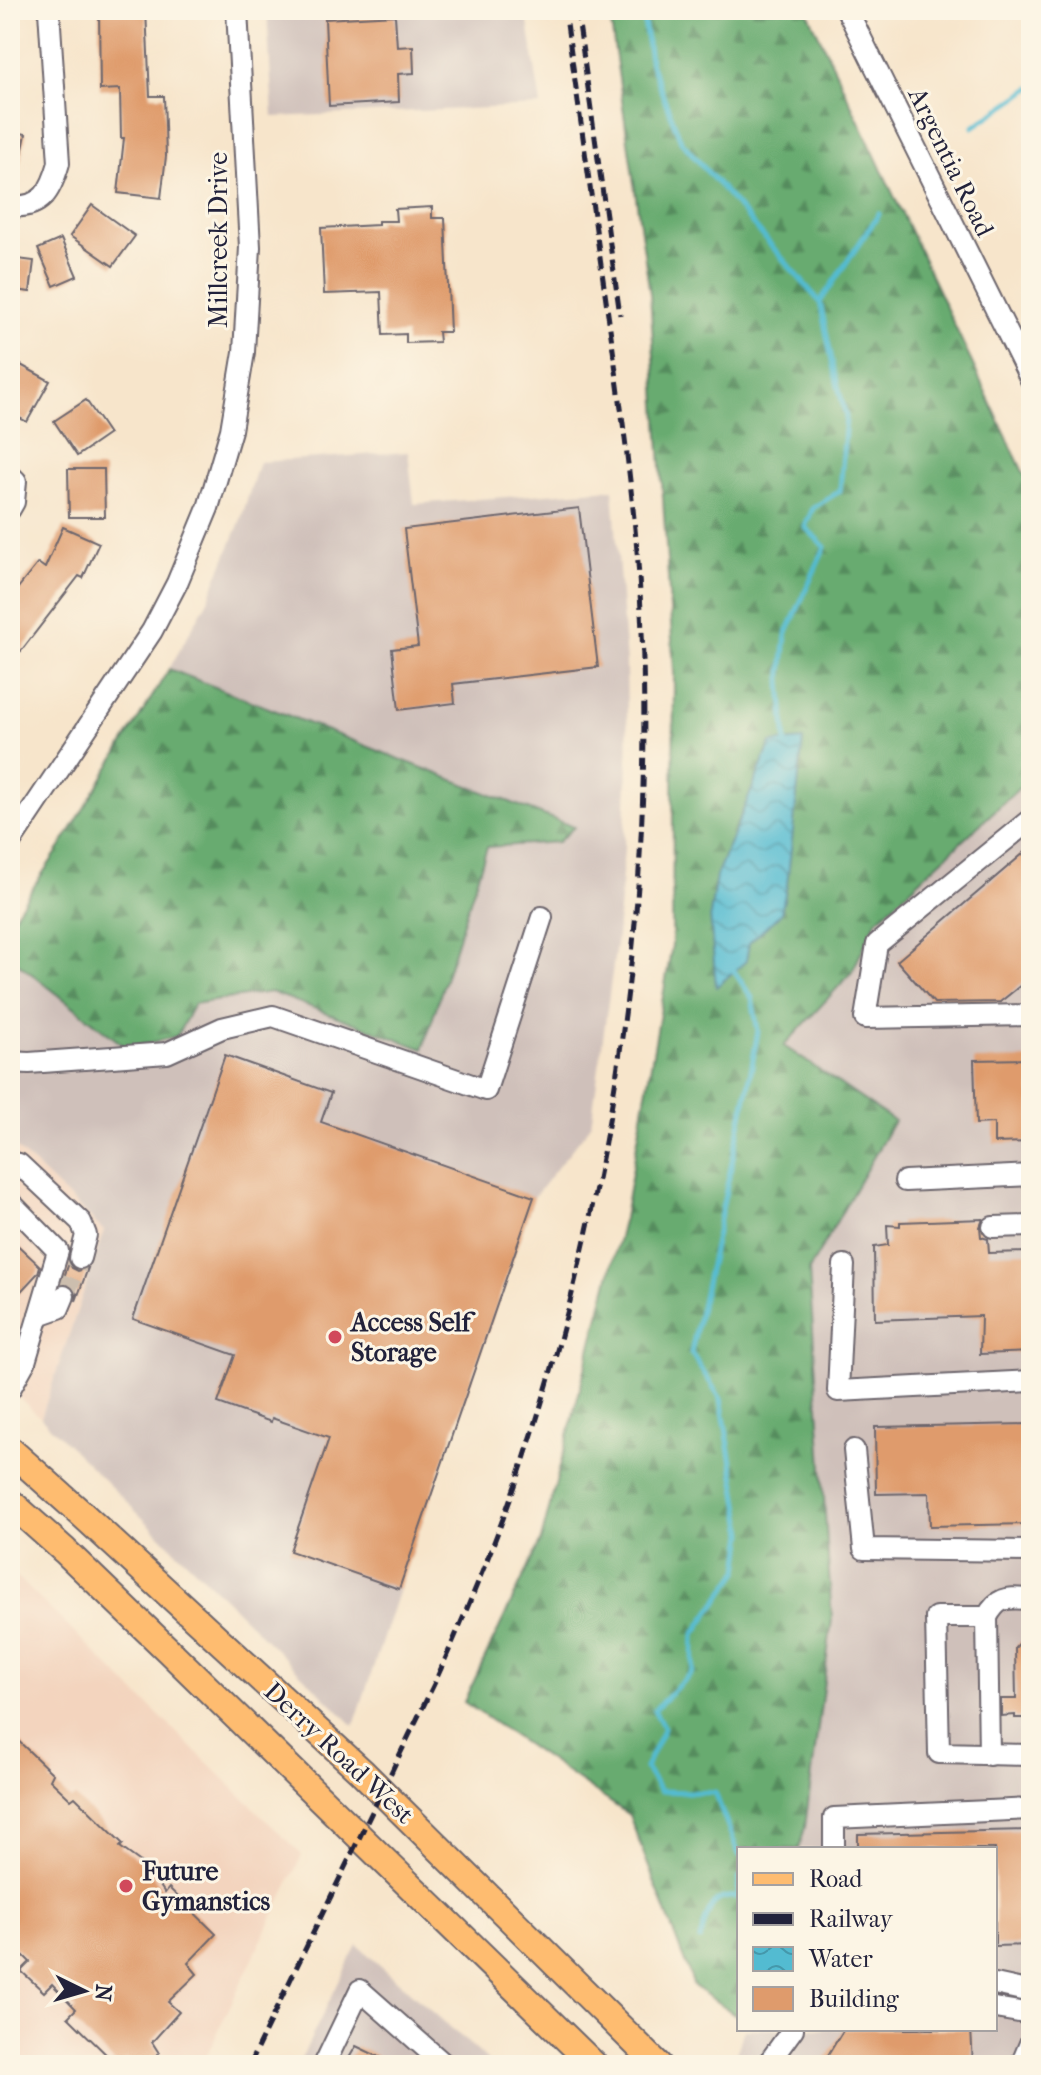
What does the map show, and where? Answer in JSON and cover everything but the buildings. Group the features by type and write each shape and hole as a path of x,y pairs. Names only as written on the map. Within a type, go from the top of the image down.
{"main road":[{"name":"Derry Road West","path":"10,1450 361,1771 658,2065"},
{"name":"Derry Road West","path":"10,1502 169,1651 594,2065"}],"street":[{"path":"10,206 31,206 45,197 59,163 49,10"},
{"name":"Millcreek Drive","path":"10,843 152,631 177,583 208,508 231,430 244,352 250,247 237,10"},
{"name":"Argentia Road","path":"847,10 1031,380"},
{"path":"10,475 16,481 14,502 10,509"},
{"path":"1031,819 877,944 865,1018 1031,1015"},
{"path":"10,1062 167,1053 222,1028 273,1016 486,1090 542,917"},
{"path":"10,1162 19,1164 81,1222 86,1235 80,1258"},
{"path":"905,1181 1031,1175"},
{"path":"10,1389 18,1355 39,1315 58,1251 14,1216"},
{"path":"993,1227 1031,1226"},
{"path":"844,1265 838,1391 1031,1381"},
{"path":"39,1315 59,1308 64,1296"},
{"path":"854,1450 864,1549 1031,1551"},
{"path":"989,1755 987,1617 994,1605 1001,1601 1009,1598 1031,1599"},
{"path":"987,1617 936,1617 939,1753 1031,1755"},
{"path":"834,1847 834,1818 1031,1809"},
{"path":"997,1984 1031,1992"},
{"path":"324,2065 360,1990 445,2065"},
{"path":"997,2008 1031,2014"},
{"path":"767,2065 792,2031"},
{"path":"1021,2065 1031,2041"}],"shaded area":[{"path":"267,10 526,10 541,106 273,117"},
{"path":"408,452 414,504 613,489 626,663 628,760 617,937 591,1125 534,1197 354,1726 41,1418 104,1231 10,1142 10,957 128,1049 177,1036 193,1004 271,992 423,1049 487,847 558,842 574,827 169,669 208,600 240,522 259,462"},
{"path":"1031,777 1031,2065 733,2065 743,2031 997,2031 997,1847 800,1847 805,1827 832,1619 809,1270 894,1121 784,1046 852,972 875,921"},
{"path":"10,1142 104,1231 41,1418 10,1389"},
{"path":"10,1570 302,1855 202,2065 21,2065 10,2053"},
{"path":"357,1945 493,2065 298,2065"}],"green space":[{"path":"609,10 807,10 1031,489 1031,777 876,921 852,972 784,1046 894,1121 809,1270 832,1619 805,1827 800,1847 737,1847 737,2016 694,1986 629,1815 464,1702 541,1540 624,1218 672,945 674,672 650,294"},
{"path":"169,669 574,827 558,842 487,847 423,1049 271,992 194,1004 177,1036 128,1049 10,957 10,922 61,846"}],"water":[{"path":"803,740 787,885 781,913 749,943 746,961 716,987 710,915 716,876 771,743"}],"waterway":[{"path":"642,10 651,65 681,141 820,302 846,417 840,491 813,508 805,527 825,547 786,635 781,682 786,745"},
{"path":"973,127 1031,88"},
{"path":"820,302 879,214"},
{"path":"734,967 752,998 758,1031 691,1353 721,1399 744,1533 739,1570 694,1634 693,1671 654,1710 664,1728 645,1768 660,1791 715,1793 737,1850"},
{"path":"700,1939 715,1903 737,1897"}],"tunnel":[{"path":"64,1296 80,1258"}],"railway":[{"path":"249,2065 435,1682 516,1483 551,1372 580,1259 605,1144 623,1029 636,913 643,796 643,679 638,563 622,414 565,10"},
{"path":"577,10 620,315"}],"place":[{"name":"Access Self Storage","path":"335,1337"},
{"name":"Future Gymanstics","path":"126,1886"}]}
